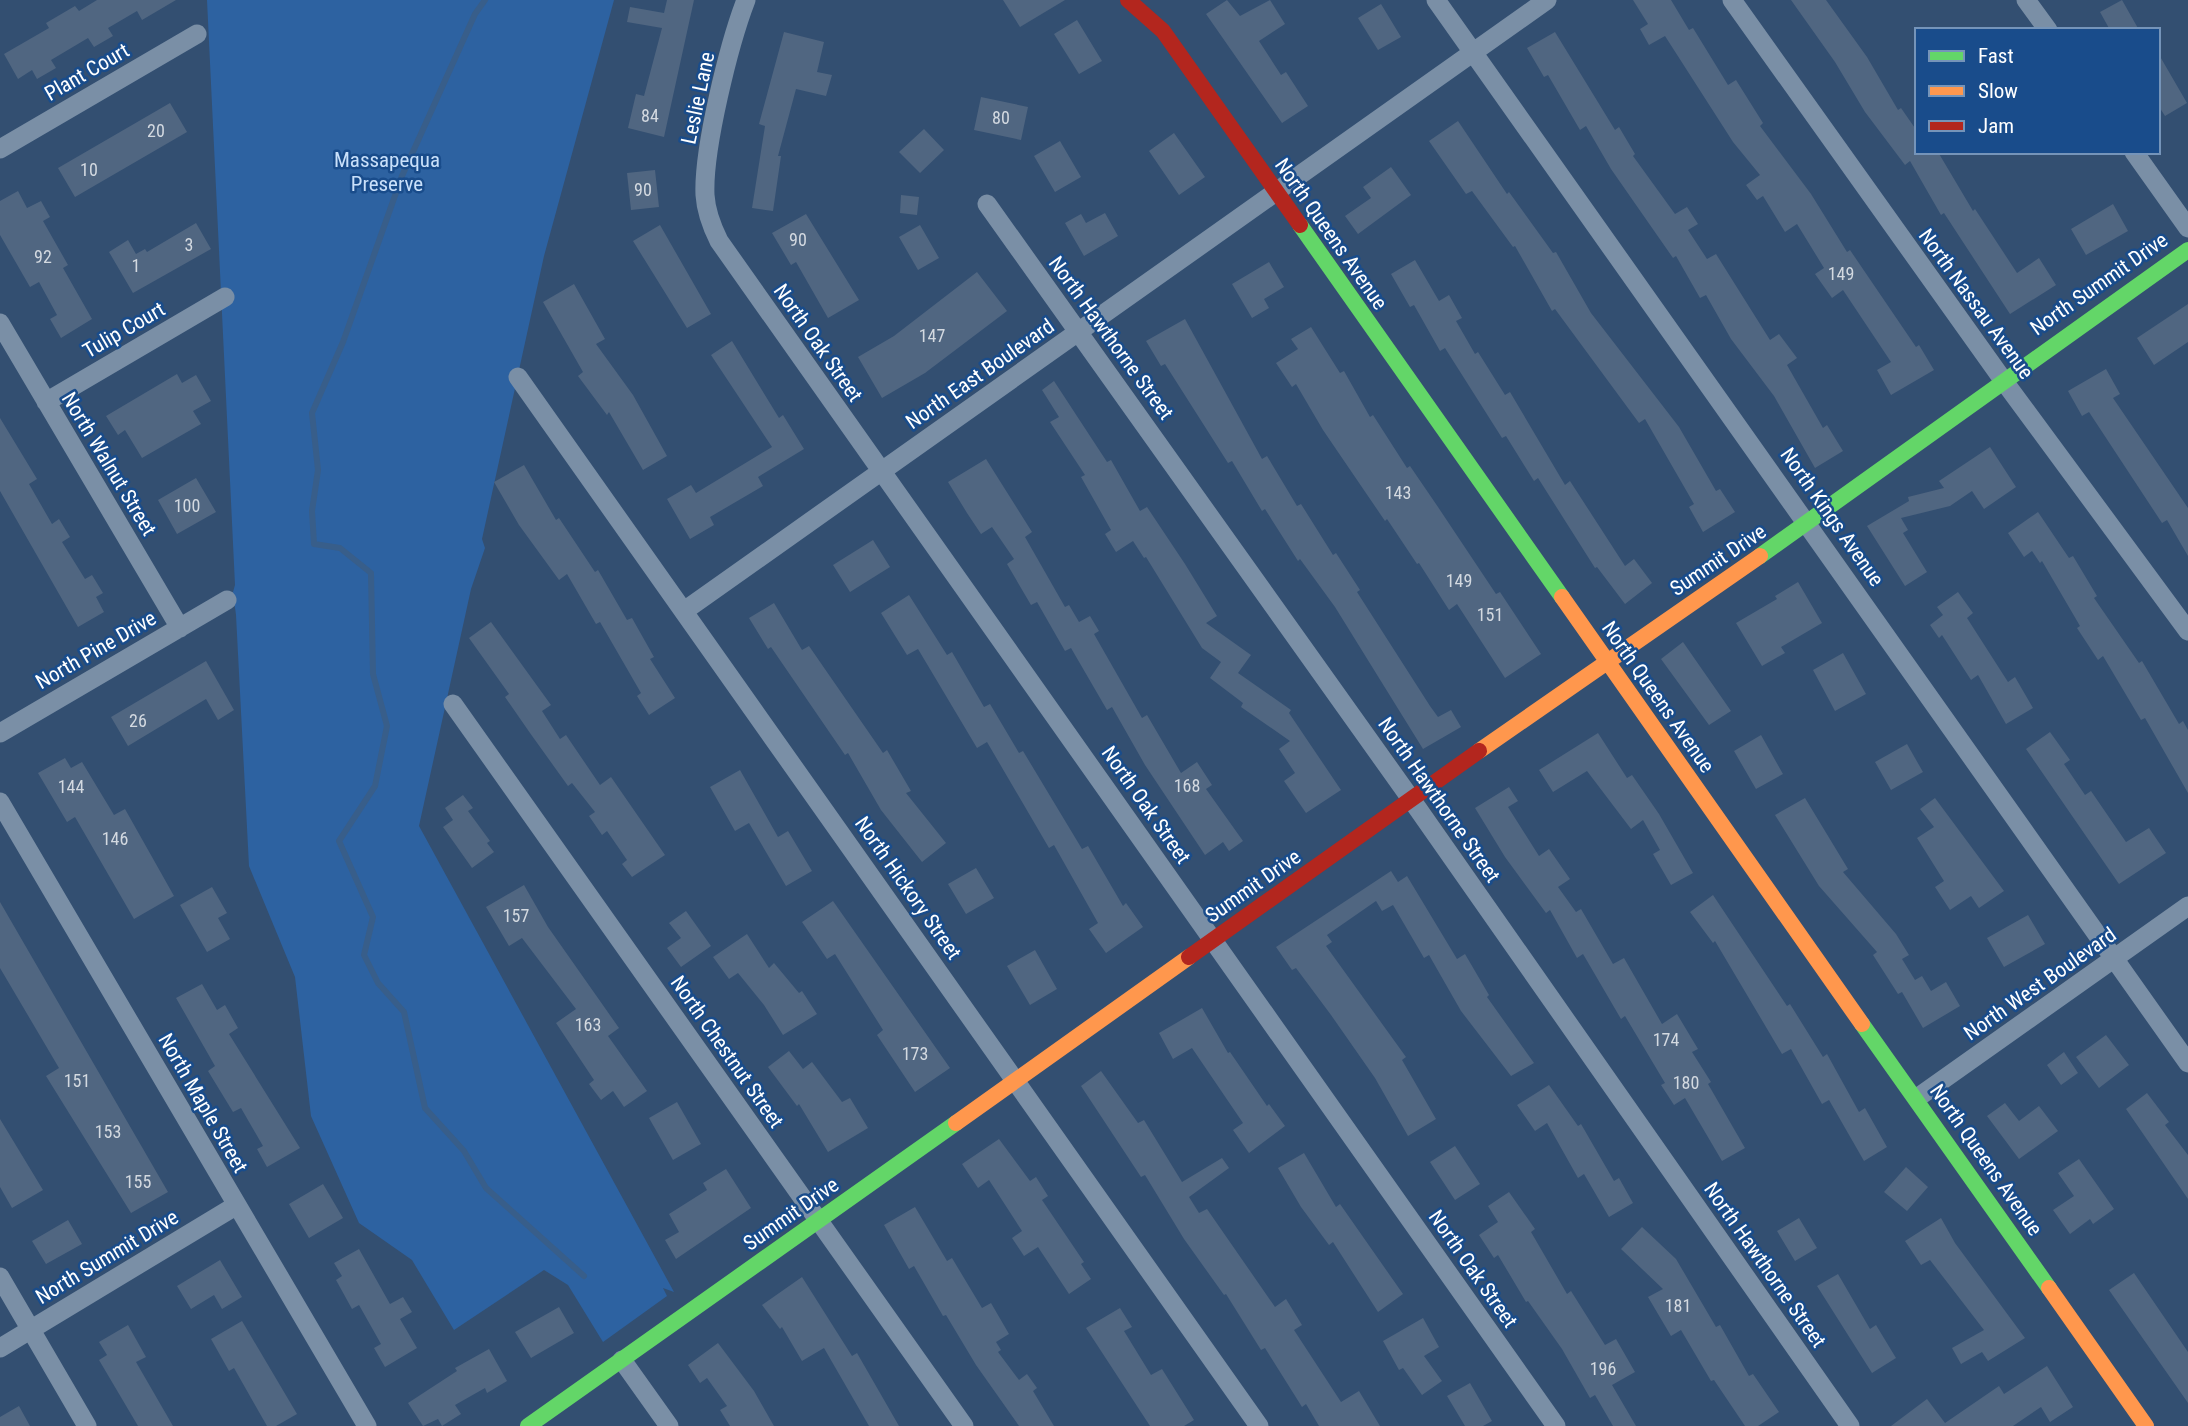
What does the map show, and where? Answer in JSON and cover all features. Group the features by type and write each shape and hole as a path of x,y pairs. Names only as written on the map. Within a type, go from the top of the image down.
{"street":[{"name":"Leslie Lane","path":"707,207 707,163 724,78 746,0"},
{"name":"North Queens Avenue","path":"1128,0 1163,31 2146,1426"},
{"name":"North Kings Avenue","path":"1436,0 2188,1063"},
{"name":"North East Boulevard","path":"684,611 1547,0"},
{"name":"North Nassau Avenue","path":"1732,0 2003,380 2188,631"},
{"path":"2026,0 2047,28"},
{"name":"Plant Court","path":"0,149 197,34"},
{"path":"2135,154 2188,228"},
{"name":"North Hawthorne Street","path":"987,204 1412,799 1850,1426"},
{"name":"North Oak Street","path":"707,207 719,241 1556,1426"},
{"name":"North Summit Drive","path":"2003,380 2188,250"},
{"name":"Tulip Court","path":"46,402 225,297"},
{"name":"North Walnut Street","path":"0,323 180,628"},
{"name":"North Hickory Street","path":"518,377 1259,1426"},
{"name":"Summit Drive","path":"528,1426 1606,661 1808,524 2003,380"},
{"name":"North Pine Drive","path":"0,733 228,600"},
{"name":"North Chestnut Street","path":"453,704 964,1426"},
{"name":"North Maple Street","path":"0,802 367,1426"},
{"name":"North West Boulevard","path":"1917,1098 2188,906"},
{"name":"North Summit Drive","path":"0,1348 237,1205"},
{"path":"0,1277 87,1426"},
{"path":"622,1360 669,1426"}],"green space":[{"name":"Massapequa Preserve","path":"207,0 614,0 544,256 482,539 485,548 471,589 419,826 674,1292 663,1288 667,1296 603,1342 568,1285 544,1270 454,1330 412,1260 359,1223 311,1116 295,977 249,866 233,592 235,585"}],"building":[{"path":"97,0 176,0 142,20 137,11 108,28 113,36 94,47 88,38 51,60 56,68 37,79 32,70 18,79 4,54 49,28 46,23 75,6 79,11"},
{"path":"667,0 694,0 664,137 628,128 636,94 644,96 662,28 627,22 630,7 664,13"},
{"path":"1003,0 1065,0 1020,27"},
{"path":"1227,0 1240,16 1270,0 1285,24 1259,41 1281,75 1286,72 1308,106 1282,123 1206,14"},
{"path":"1633,0 1671,0 1689,30 1693,28 1728,85 1736,80 1763,123 1760,126 1811,194 1847,252 1850,250 1934,370 1891,395 1877,370 1891,362 1843,290 1832,298 1815,274 1824,268 1797,224 1785,232 1763,196 1757,200 1746,185 1760,175 1733,142 1665,36 1649,45 1640,29 1648,24"},
{"path":"1791,0 1826,0 1867,57 1898,110 1901,108 1915,128 1915,154 1939,154 1973,211 1975,209 2017,273 2039,258 2056,285 2010,314 1944,213 1941,215 1910,161 1905,165 1865,112 1835,62"},
{"path":"2122,0 2138,28 2109,28 2100,12"},
{"path":"1381,4 1401,37 1378,50 1358,18"},
{"path":"1077,20 1102,61 1079,74 1054,34"},
{"path":"784,32 824,42 817,72 832,75 826,96 796,89 778,156 781,156 773,211 752,208 765,126 759,124"},
{"path":"1555,32 1615,130 1619,127 1635,154 1633,156 1675,214 1687,207 1698,224 1688,230 1707,259 1716,254 1770,340 1779,334 1797,358 1787,365 1823,428 1827,425 1843,451 1815,468 1774,396 1731,339 1706,295 1700,298 1676,256 1673,258 1611,169 1586,126 1580,130 1548,75 1544,77 1527,48"},
{"path":"2160,56 2187,103 2165,116 2160,108"},
{"path":"981,97 1028,107 1021,140 974,130"},
{"path":"170,103 187,132 75,197 58,168"},
{"path":"1458,121 1507,194 1509,192 1553,253 1556,252 1591,313 1679,427 1716,491 1720,489 1735,512 1703,532 1689,507 1694,504 1645,419 1639,423 1555,309 1552,311 1515,246 1513,247 1472,191 1466,194 1429,141"},
{"path":"924,129 944,150 920,173 899,152"},
{"path":"1174,133 1205,177 1179,195 1149,151"},
{"path":"1060,141 1081,177 1055,192 1034,156"},
{"path":"1391,167 1411,195 1358,234 1345,216 1371,198 1363,187"},
{"path":"655,170 659,207 631,210 627,173"},
{"path":"18,191 27,208 41,201 50,217 43,221 68,265 63,268 92,319 61,338 50,319 57,315 39,282 30,287 0,235 0,201"},
{"path":"901,195 919,197 917,215 900,213"},
{"path":"2113,204 2128,231 2086,255 2071,229"},
{"path":"1105,213 1118,236 1084,256 1065,223 1081,214 1086,223"},
{"path":"806,214 859,300 828,318 796,262 791,265 772,233"},
{"path":"196,223 211,249 133,293 109,252 128,240 136,254 145,249 147,252"},
{"path":"660,225 711,314 687,328 633,241"},
{"path":"920,225 939,258 918,270 899,237"},
{"path":"1415,260 1439,301 1449,295 1462,318 1456,321 1475,354 1478,352 1505,395 1510,392 1565,485 1570,481 1625,566 1634,559 1652,583 1625,604 1597,567 1595,568 1538,478 1534,481 1506,436 1502,438 1445,348 1440,351 1414,305 1410,307 1391,274"},
{"path":"1269,262 1284,287 1264,299 1269,308 1252,318 1232,284"},
{"path":"977,272 1007,311 925,373 882,398 858,357 894,336"},
{"path":"574,284 605,339 596,344 633,395 667,456 643,470 609,412 607,415 578,376 583,372 543,302"},
{"path":"2188,304 2188,342 2154,365 2137,338"},
{"path":"1185,319 1262,459 1267,456 1297,506 1301,504 1333,555 1336,553 1360,590 1357,592 1438,717 1451,710 1461,727 1423,749 1335,607 1300,559 1298,561 1265,509 1262,511 1232,461 1228,463 1165,364 1161,366 1146,341"},
{"path":"1311,327 1340,373 1344,371 1370,417 1373,415 1407,468 1410,466 1496,594 1500,592 1541,654 1505,678 1457,604 1449,610 1419,563 1417,564 1387,519 1385,521 1323,430 1296,384 1292,387 1276,363 1298,349 1291,339"},
{"path":"732,341 779,418 783,415 804,449 758,477 763,486 710,517 714,525 690,539 667,499 691,485 696,493 772,447 711,355"},
{"path":"2106,369 2120,394 2113,398 2188,508 2188,556 2167,520 2162,523 2089,412 2082,416 2068,391"},
{"path":"177,374 182,383 196,375 211,401 193,411 201,424 142,458 125,430 118,435 106,416"},
{"path":"1054,381 1107,462 1111,460 1140,511 1147,507 1185,564 1217,616 1206,623 1251,655 1238,673 1291,710 1289,713 1341,790 1306,813 1284,781 1295,773 1279,749 1290,741 1241,707 1243,703 1210,678 1221,662 1202,648 1146,557 1144,558 1133,541 1116,552 1105,534 1111,530 1081,477 1085,475 1050,422 1059,417 1042,390"},
{"path":"0,418 37,479 29,484 52,524 59,519 70,537 62,542 85,579 92,575 103,593 96,597 104,612 78,627 0,491"},
{"path":"1990,447 2016,487 1984,509 1972,491 1950,506 1901,518 1908,530 1903,533 1927,572 1905,586 1867,526 1909,501 1908,497 1944,488 1939,481"},
{"path":"986,459 1032,532 1025,537 1065,607 1069,605 1079,622 1090,616 1099,631 1094,634 1142,718 1147,715 1181,773 1197,762 1212,785 1206,789 1243,841 1229,851 1223,842 1205,855 1145,765 1112,707 1107,710 1071,648 1065,651 1037,602 1031,605 1007,564 1014,559 992,527 981,534 967,513 948,482"},
{"path":"524,465 556,520 559,518 595,572 598,570 627,620 632,618 654,657 650,659 675,698 649,715 637,696 641,693 600,622 596,624 567,574 559,580 519,525 494,482"},
{"path":"196,478 216,512 177,534 158,500"},
{"path":"2038,512 2069,558 2073,556 2097,596 2094,598 2139,663 2142,661 2179,724 2183,721 2188,730 2188,793 2145,718 2141,720 2103,656 2098,660 2077,628 2080,626 2042,561 2040,563 2032,551 2024,557 2008,533"},
{"path":"873,540 890,567 850,592 833,565"},
{"path":"1798,582 1822,623 1781,647 1785,653 1762,666 1736,623 1777,599 1775,596"},
{"path":"1958,592 1973,613 1967,618 2008,682 2015,677 2033,708 2006,724 1978,675 1971,680 1942,635 1939,638 1930,625 1943,615 1937,607"},
{"path":"909,595 947,655 952,652 984,707 990,704 1019,753 1023,751 1082,849 1088,846 1123,906 1126,903 1143,927 1106,953 1089,929 1098,923 1054,845 1049,848 987,742 977,748 918,649 907,655 881,613"},
{"path":"774,603 802,650 809,646 883,753 887,750 911,791 906,793 946,843 922,862 881,810 848,753 845,755 771,647 768,649 749,618"},
{"path":"491,622 551,705 542,711 560,739 566,735 600,785 611,777 665,855 632,877 622,864 627,860 607,831 602,835 589,816 595,812 572,783 568,786 505,697 509,694 469,638"},
{"path":"1683,642 1731,711 1709,725 1661,659"},
{"path":"1843,653 1866,694 1835,711 1813,670"},
{"path":"206,661 234,710 218,720 206,699 128,746 111,717"},
{"path":"2050,732 2070,760 2064,764 2085,795 2091,791 2126,842 2149,828 2166,853 2119,884 2026,749"},
{"path":"1598,733 1627,778 1632,775 1659,814 1693,873 1671,885 1653,854 1660,850 1643,820 1631,829 1587,771 1553,792 1539,770"},
{"path":"1761,735 1783,774 1756,789 1734,751"},
{"path":"1907,744 1923,772 1891,790 1875,762"},
{"path":"65,758 71,768 82,762 114,815 125,809 174,896 134,919 75,817 67,822 38,773"},
{"path":"740,770 778,837 788,831 812,871 786,886 749,823 735,831 710,787"},
{"path":"1509,787 1518,801 1508,807 1539,856 1549,849 1570,879 1558,887 1576,912 1581,909 1613,964 1624,958 1662,1024 1677,1014 1698,1049 1692,1052 1711,1082 1708,1084 1745,1148 1722,1161 1685,1098 1674,1105 1661,1085 1665,1083 1625,1016 1621,1019 1583,954 1577,958 1550,910 1546,913 1505,857 1475,808"},
{"path":"463,795 473,808 468,811 490,841 487,843 494,852 472,868 443,827 453,820 445,808"},
{"path":"1805,798 1848,869 1843,872 1896,934 1909,955 1902,959 1915,980 1922,976 1931,991 1946,982 1960,1006 1923,1028 1902,992 1898,994 1873,955 1877,952 1819,886 1775,815"},
{"path":"1935,798 2004,891 1979,908 1971,896 1950,910 1935,887 1944,881 1917,838 1934,827 1920,809"},
{"path":"976,868 994,898 966,914 948,884"},
{"path":"1391,871 1398,882 1407,876 1457,959 1465,954 1489,995 1487,997 1534,1063 1511,1076 1461,1011 1429,955 1424,958 1393,905 1382,911 1376,901 1327,935 1332,942 1326,946 1406,1057 1402,1060 1436,1119 1408,1136 1375,1078 1331,1015 1296,968 1292,970 1276,947"},
{"path":"524,885 548,927 619,1028 608,1036 647,1091 624,1107 613,1091 601,1100 589,1084 594,1080 556,1023 576,1009 522,938 509,946 486,907"},
{"path":"212,887 227,913 218,918 230,939 207,952 180,905"},
{"path":"1713,895 1787,1006 1790,1004 1823,1057 1827,1054 1859,1112 1865,1108 1887,1147 1864,1161 1829,1100 1822,1104 1791,1049 1782,1054 1715,941 1713,943 1690,912"},
{"path":"833,901 950,1068 915,1092 877,1035 883,1030 835,954 827,959 802,922"},
{"path":"0,902 168,1192 131,1213 46,1076 59,1068 0,968"},
{"path":"686,911 711,946 681,967 667,948 681,938 669,923"},
{"path":"2028,915 2045,944 2004,967 1987,938"},
{"path":"747,934 769,968 774,963 799,993 802,991 817,1014 783,1035 764,1005 738,973 729,979 713,957"},
{"path":"1035,950 1057,989 1030,1005 1007,966"},
{"path":"202,984 217,1010 225,1005 238,1028 229,1034 300,1148 267,1167 257,1149 263,1146 241,1108 233,1112 208,1071 215,1066 176,998"},
{"path":"1202,1008 1228,1053 1230,1052 1267,1106 1269,1104 1285,1126 1249,1153 1233,1130 1243,1123 1192,1048 1173,1059 1159,1033"},
{"path":"2106,1035 2129,1065 2099,1088 2076,1057"},
{"path":"789,1051 803,1069 812,1062 842,1102 850,1098 868,1128 828,1152 799,1104 797,1106 768,1067"},
{"path":"2064,1052 2078,1073 2061,1085 2047,1065"},
{"path":"1101,1071 1138,1123 1144,1120 1182,1182 1222,1158 1229,1168 1189,1197 1199,1213 1207,1209 1275,1307 1286,1299 1302,1325 1294,1330 1341,1402 1359,1391 1380,1426 1319,1426 1306,1404 1302,1407 1265,1348 1261,1350 1226,1294 1224,1295 1184,1239 1145,1175 1141,1177 1081,1086"},
{"path":"1549,1085 1578,1126 1581,1124 1614,1181 1619,1178 1633,1203 1609,1217 1584,1174 1578,1178 1547,1123 1535,1131 1517,1105"},
{"path":"2147,1093 2169,1122 2165,1125 2188,1155 2188,1199 2126,1109"},
{"path":"677,1102 701,1144 673,1160 649,1118"},
{"path":"2005,1103 2019,1121 2039,1106 2058,1131 2019,1159 1987,1116"},
{"path":"0,1119 43,1190 12,1208 0,1187"},
{"path":"999,1139 1030,1181 1036,1177 1048,1196 1042,1200 1084,1262 1081,1264 1091,1279 1069,1294 1038,1247 1024,1256 1012,1238 1022,1231 989,1180 978,1188 962,1164"},
{"path":"1455,1146 1480,1184 1455,1200 1430,1162"},
{"path":"1304,1153 1336,1207 1340,1204 1403,1294 1378,1312 1333,1242 1329,1245 1301,1207 1278,1168"},
{"path":"2079,1159 2114,1209 2093,1224 2090,1219 2070,1234 2053,1210 2074,1196 2058,1173"},
{"path":"1906,1167 1928,1187 1907,1211 1884,1192"},
{"path":"726,1169 751,1208 676,1259 665,1240 679,1232 669,1214 707,1190 703,1183"},
{"path":"323,1184 343,1218 309,1238 289,1204"},
{"path":"1509,1192 1535,1229 1531,1232 1567,1294 1571,1291 1605,1345 1616,1339 1635,1372 1612,1385 1636,1426 1613,1426 1595,1395 1590,1398 1562,1349 1528,1301 1526,1302 1498,1255 1494,1258 1479,1235 1498,1222 1488,1206"},
{"path":"915,1207 947,1261 952,1258 982,1308 991,1303 1009,1334 996,1342 1001,1350 998,1352 1019,1380 1027,1374 1037,1388 1033,1391 1054,1426 1019,1426 976,1365 946,1315 943,1316 914,1266 909,1269 884,1225"},
{"path":"1799,1218 1817,1248 1795,1261 1777,1231"},
{"path":"1941,1218 1955,1243 2025,1338 1988,1361 1982,1352 1961,1364 1952,1348 1984,1330 1930,1260 1921,1265 1905,1241"},
{"path":"68,1220 82,1244 46,1264 32,1241"},
{"path":"1642,1227 1676,1259 1716,1327 1720,1325 1749,1376 1753,1374 1779,1412 1758,1426 1745,1426 1714,1380 1711,1381 1681,1330 1671,1336 1648,1297 1663,1289 1621,1249"},
{"path":"359,1249 390,1304 403,1297 412,1312 400,1319 417,1348 385,1367 374,1348 381,1344 359,1305 352,1309 336,1280 342,1276 334,1263"},
{"path":"220,1260 242,1297 222,1309 214,1295 191,1309 177,1286"},
{"path":"2134,1273 2188,1352 2188,1403 2109,1290"},
{"path":"1838,1274 1870,1329 1876,1325 1896,1358 1872,1373 1817,1286"},
{"path":"802,1277 852,1356 857,1353 899,1426 869,1426 824,1348 802,1361 782,1327 780,1329 762,1305"},
{"path":"559,1307 574,1333 531,1358 515,1332"},
{"path":"1120,1308 1132,1327 1124,1331 1151,1375 1162,1369 1194,1420 1184,1426 1150,1426 1086,1328"},
{"path":"1423,1318 1439,1347 1424,1356 1442,1381 1422,1395 1403,1368 1399,1370 1383,1341"},
{"path":"242,1321 297,1414 276,1426 267,1426 234,1368 229,1371 211,1339"},
{"path":"128,1325 146,1357 136,1362 173,1426 138,1426 99,1360 107,1355 99,1342"},
{"path":"718,1343 754,1391 774,1426 730,1426 720,1410 727,1406 707,1378 700,1383 688,1365"},
{"path":"489,1349 507,1381 487,1393 485,1388 455,1405 461,1414 442,1426 438,1419 423,1426 408,1403 457,1371 455,1368"},
{"path":"2047,1366 2073,1407 2050,1422 2041,1407 2013,1426 1891,1426 1927,1399 1945,1423 1999,1386 2004,1394"},
{"path":"1470,1383 1492,1421 1483,1426 1465,1426 1447,1396"},
{"path":"19,1406 30,1426 0,1426 0,1417"}],"waterway":[{"path":"485,0 475,14 402,176 343,342 312,413 318,470 312,511 314,544 340,548 371,573 373,674 387,726 375,786 339,841 373,917 364,955 378,983 404,1012 425,1108 464,1151 486,1188 584,1276"}],"traffic: fast":[{"path":"1300,225 1562,597"},
{"path":"1760,556 2188,250"},
{"path":"1862,1024 2049,1288"},
{"path":"528,1426 956,1123"}],"traffic: slow":[{"path":"1479,751 1760,556"},
{"path":"1562,597 1862,1024"},
{"path":"956,1123 1189,957"},
{"path":"2049,1288 2146,1426"}],"traffic: jam":[{"path":"1128,0 1163,31 1300,225"},
{"path":"1189,957 1479,751"}]}
